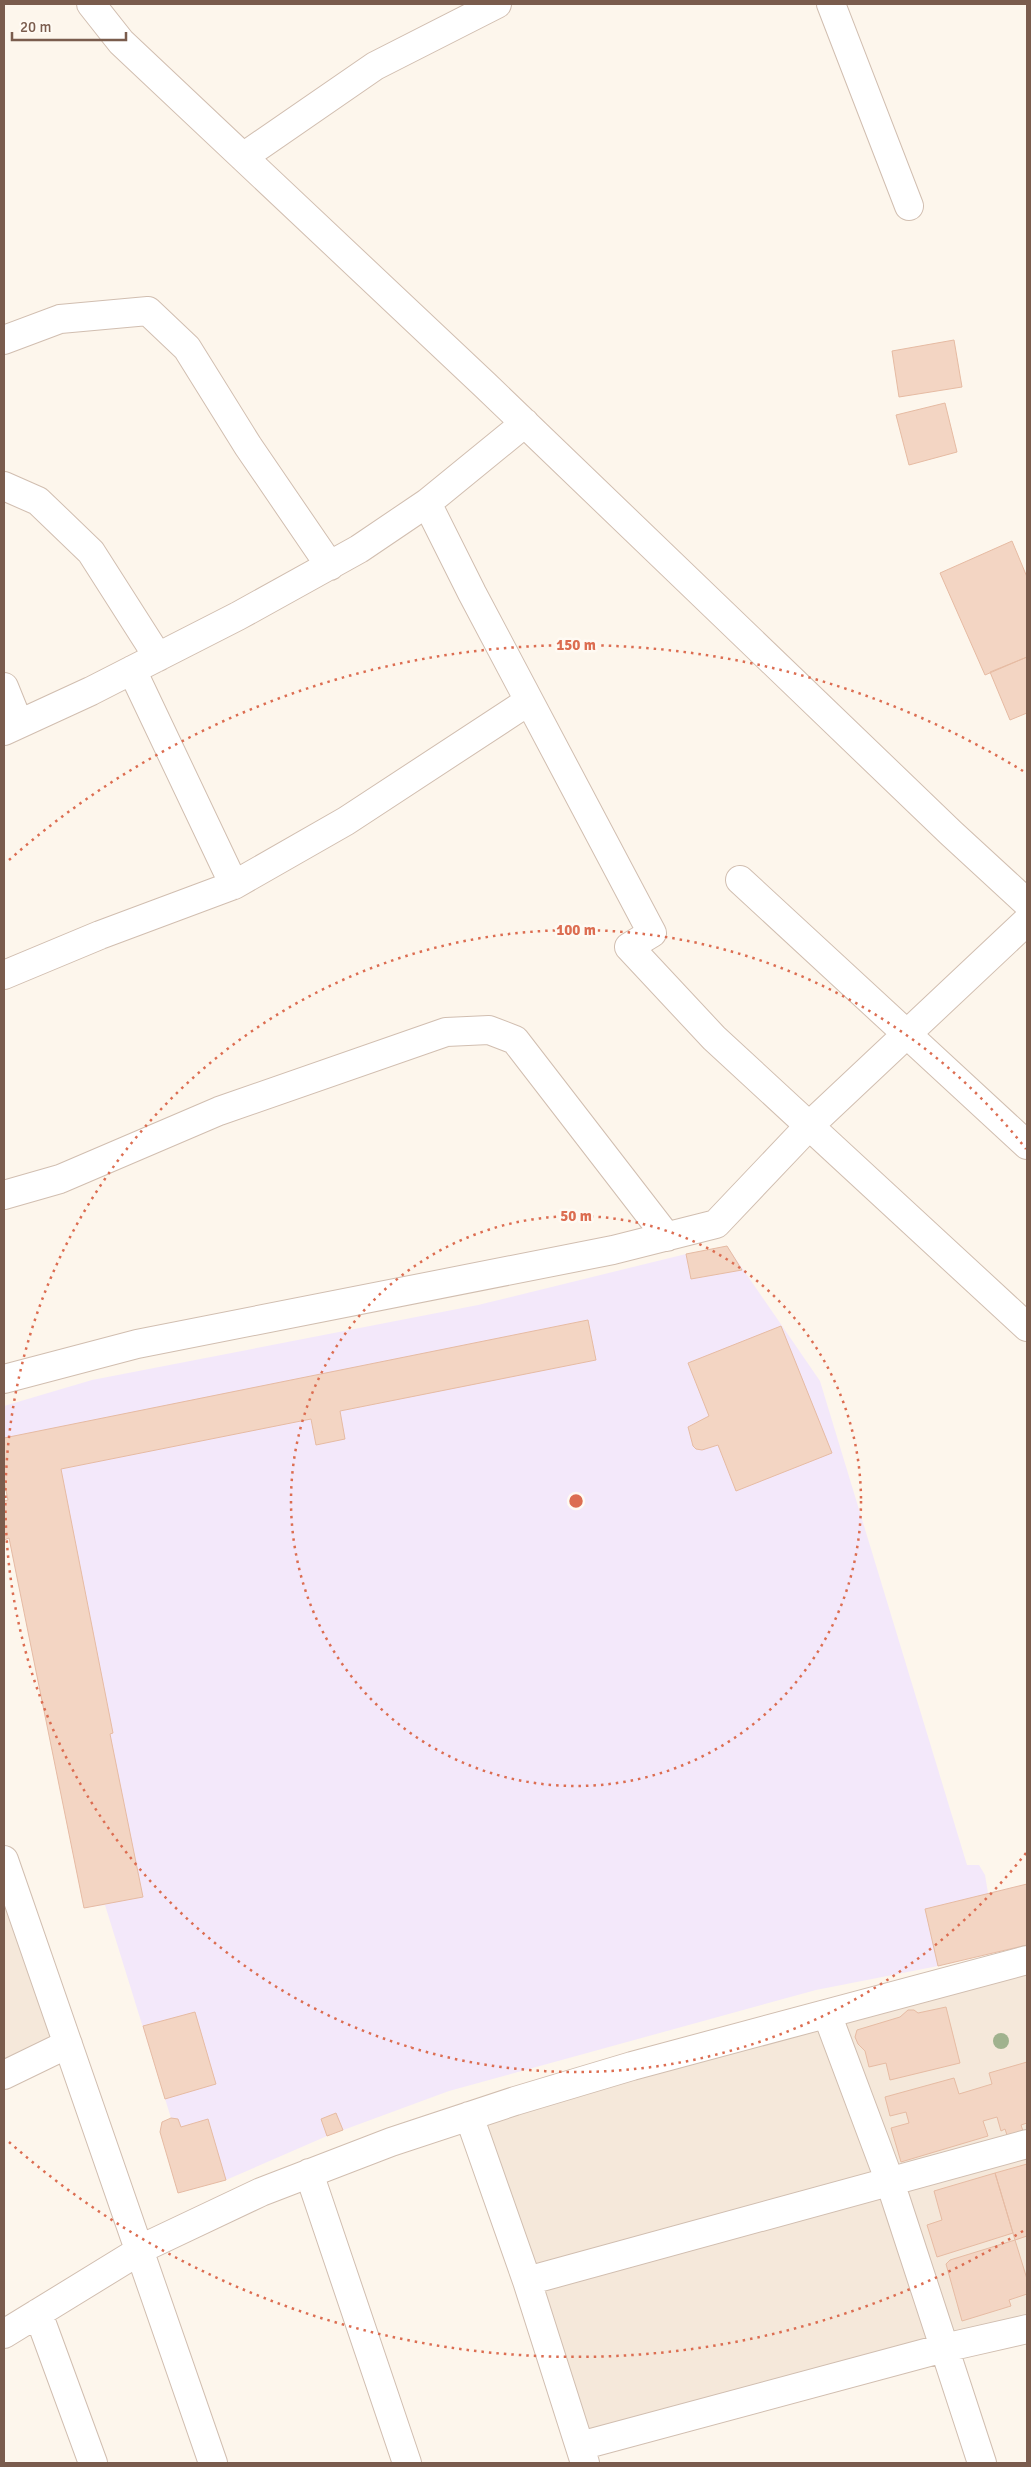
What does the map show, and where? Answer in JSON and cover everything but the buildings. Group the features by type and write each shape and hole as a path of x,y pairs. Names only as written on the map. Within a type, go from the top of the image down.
{"street":[{"path":"91,4 121,42 525,423 951,833 1027,903"},
{"path":"243,157 375,66 497,4"},
{"path":"830,4 909,206"},
{"path":"4,340 60,319 148,311 187,348 248,446 330,566"},
{"path":"4,688 11,728 158,657 359,549 427,503 525,423"},
{"path":"4,486 38,501 91,552 158,657"},
{"path":"427,503 528,701 652,933 629,947 714,1038 1027,1328"},
{"path":"132,670 234,885"},
{"path":"4,975 100,935 234,885 346,820 528,701"},
{"path":"740,880 1027,1145"},
{"path":"4,1379 137,1344 613,1250 716,1224 809,1126 1027,921"},
{"path":"4,1195 60,1179 219,1111 446,1032 489,1030 514,1040 667,1237"},
{"path":"4,1860 213,2463"},
{"path":"4,2334 139,2252 261,2192 391,2142 632,2066 1027,1960"},
{"path":"827,2014 890,2182 982,2463"},
{"path":"4,2075 68,2044"},
{"path":"469,2116 527,2281 582,2455 944,2348 1027,2329"},
{"path":"527,2281 1027,2144"},
{"path":"309,2173 407,2463"},
{"path":"38,2313 92,2463"}],"shaded area":[{"path":"727,1246 820,1381 967,1865 979,1865 985,1875 988,1893 1027,1884 1027,1945 938,1966 816,1990 449,2091 327,2136 226,2180 178,2193 160,2132 162,2122 171,2118 105,1905 84,1908 9,1539 4,1540 4,1501 8,1500 4,1481 4,1406 92,1380 478,1305 686,1254"},
{"path":"4,1860 68,2044 4,2075"},
{"path":"1027,1960 1027,2329 580,2446 469,2116"}]}
